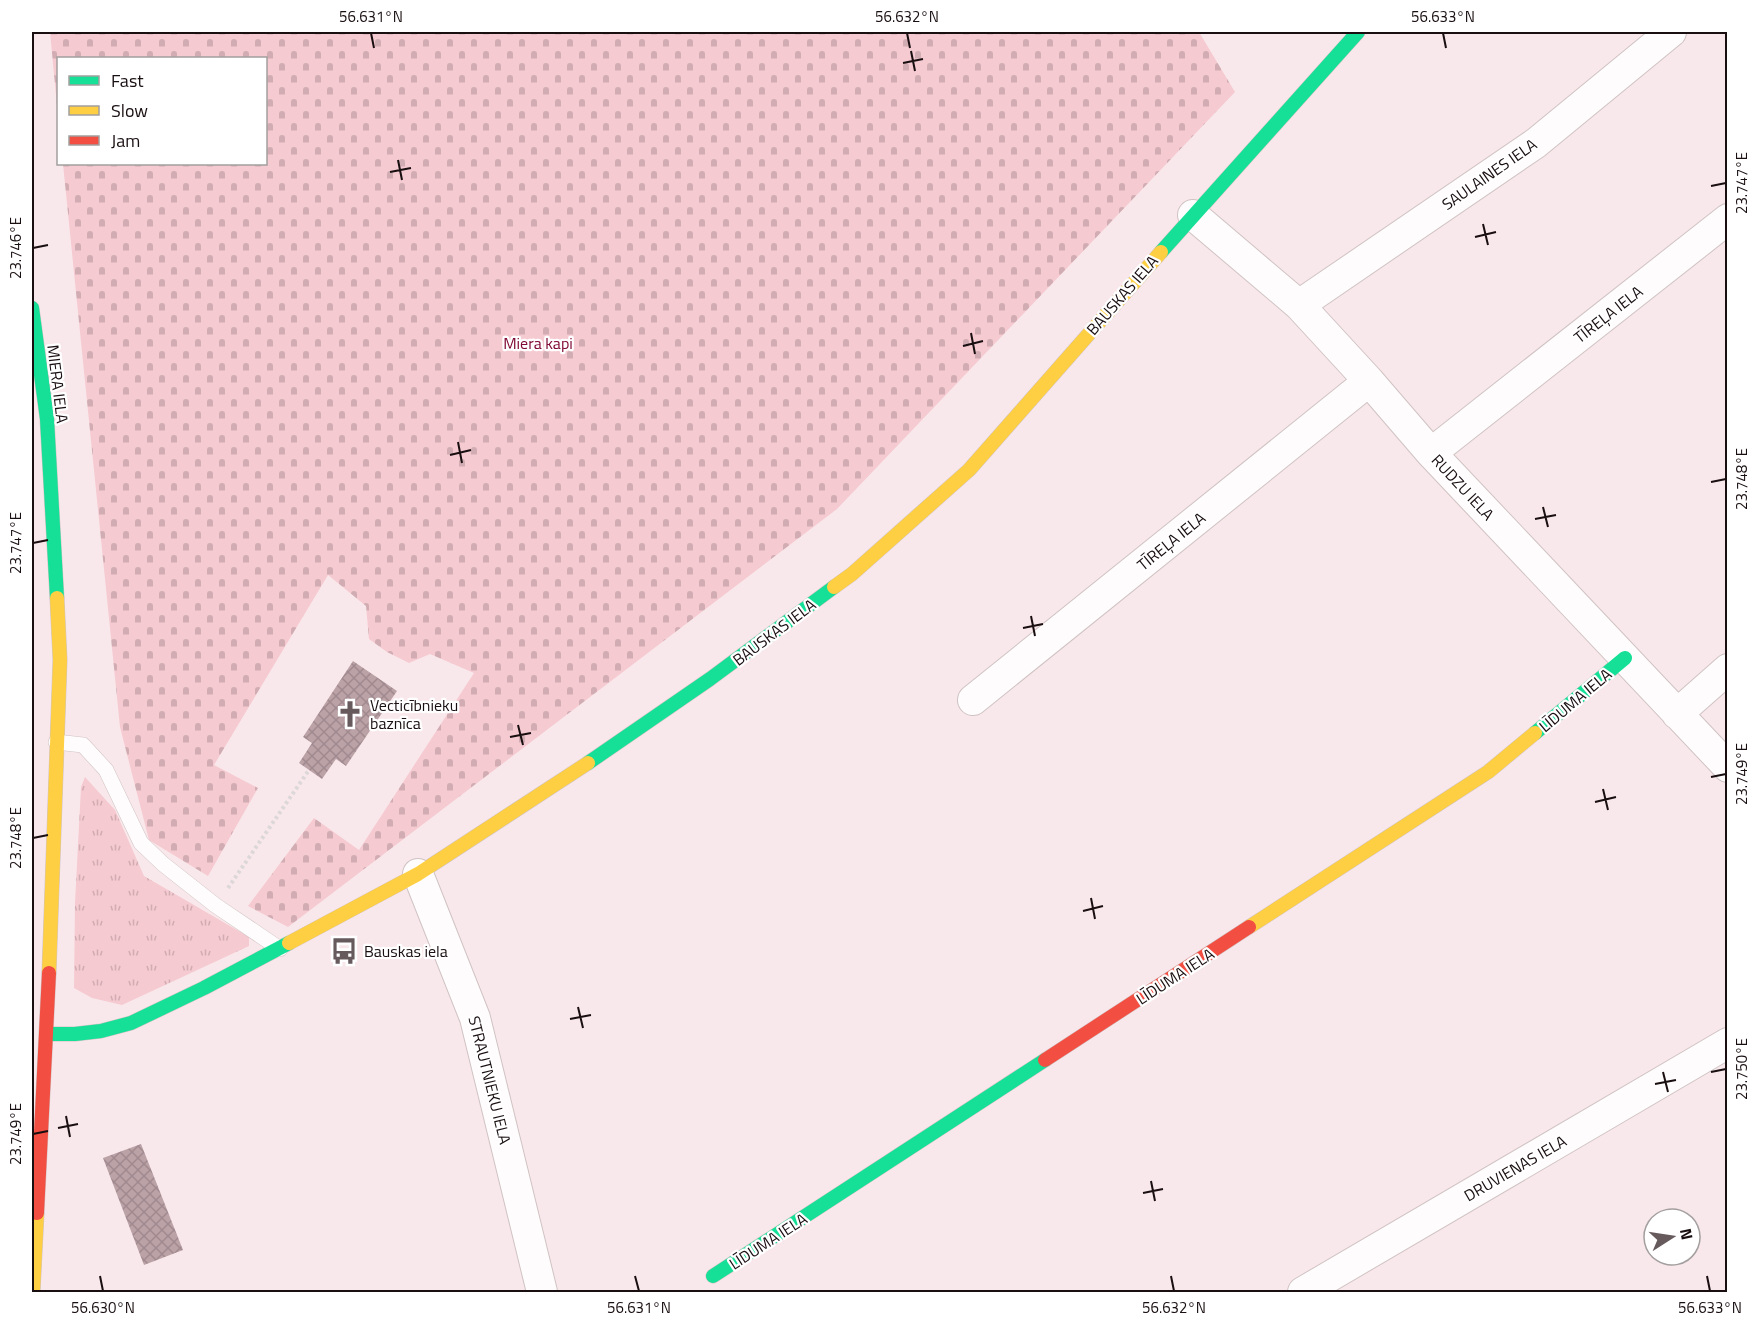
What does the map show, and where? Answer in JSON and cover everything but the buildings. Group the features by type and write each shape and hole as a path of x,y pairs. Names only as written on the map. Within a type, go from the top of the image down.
{"main road":[{"name":"BAUSKAS IELA","path":"47,1034 75,1035 131,1023 280,949 418,874 555,786 701,686 852,574 969,470 1192,215 1358,32"},
{"name":"MIERA IELA","path":"32,308 47,419 60,660 47,1034 36,1146 33,1293"},
{"name":"LĪDUMA IELA","path":"713,1276 1488,772 1625,658"}],"street":[{"name":"SAULAINES IELA","path":"1299,305 1536,143 1671,32"},
{"name":"RUDZU IELA","path":"1192,215 1299,305 1431,453 1728,767"},
{"name":"TĪREĻA IELA","path":"1431,453 1728,219"},
{"name":"TĪREĻA IELA","path":"973,700 1369,381"},
{"path":"1677,714 1728,669"},
{"name":"STRAUTNIEKU IELA","path":"418,874 475,1018 543,1293"},
{"name":"DRUVIENAS IELA","path":"1302,1293 1728,1043"}],"lane":[{"path":"56,742 83,745 106,770 141,843 163,864 215,905 280,949"}],"path":[{"path":"215,905 309,770"}],"green space":[{"name":"Miera kapi","path":"50,32 1199,32 1235,92 837,509 288,927 248,906 314,818 359,850 474,673 430,654 409,663 387,652 369,639 366,606 328,575 214,765 258,788 208,876 149,840 120,727 63,165 267,165 267,57 57,57 57,106"},
{"path":"85,777 115,810 144,876 249,937 249,946 122,1005 92,998 74,988 75,903 81,787"}],"traffic: fast":[{"path":"1161,252 1358,32"},
{"path":"32,308 47,419 57,598"},
{"path":"588,763 710,679 834,587"},
{"path":"1535,733 1625,658"},
{"path":"47,1034 101,1031 131,1023 289,943"},
{"path":"713,1276 1045,1060"}],"traffic: slow":[{"path":"834,587 852,574 969,470 1161,252"},
{"path":"49,973 60,660 57,598"},
{"path":"1249,927 1488,772 1535,733"},
{"path":"289,943 418,874 588,763"},
{"path":"33,1292 37,1213"}],"traffic: jam":[{"path":"1045,1060 1249,927"},
{"path":"37,1213 49,973"}],"place":[{"name":"Vecticībnieku baznīca","path":"350,714"},
{"name":"Bauskas iela","path":"344,951"}]}
